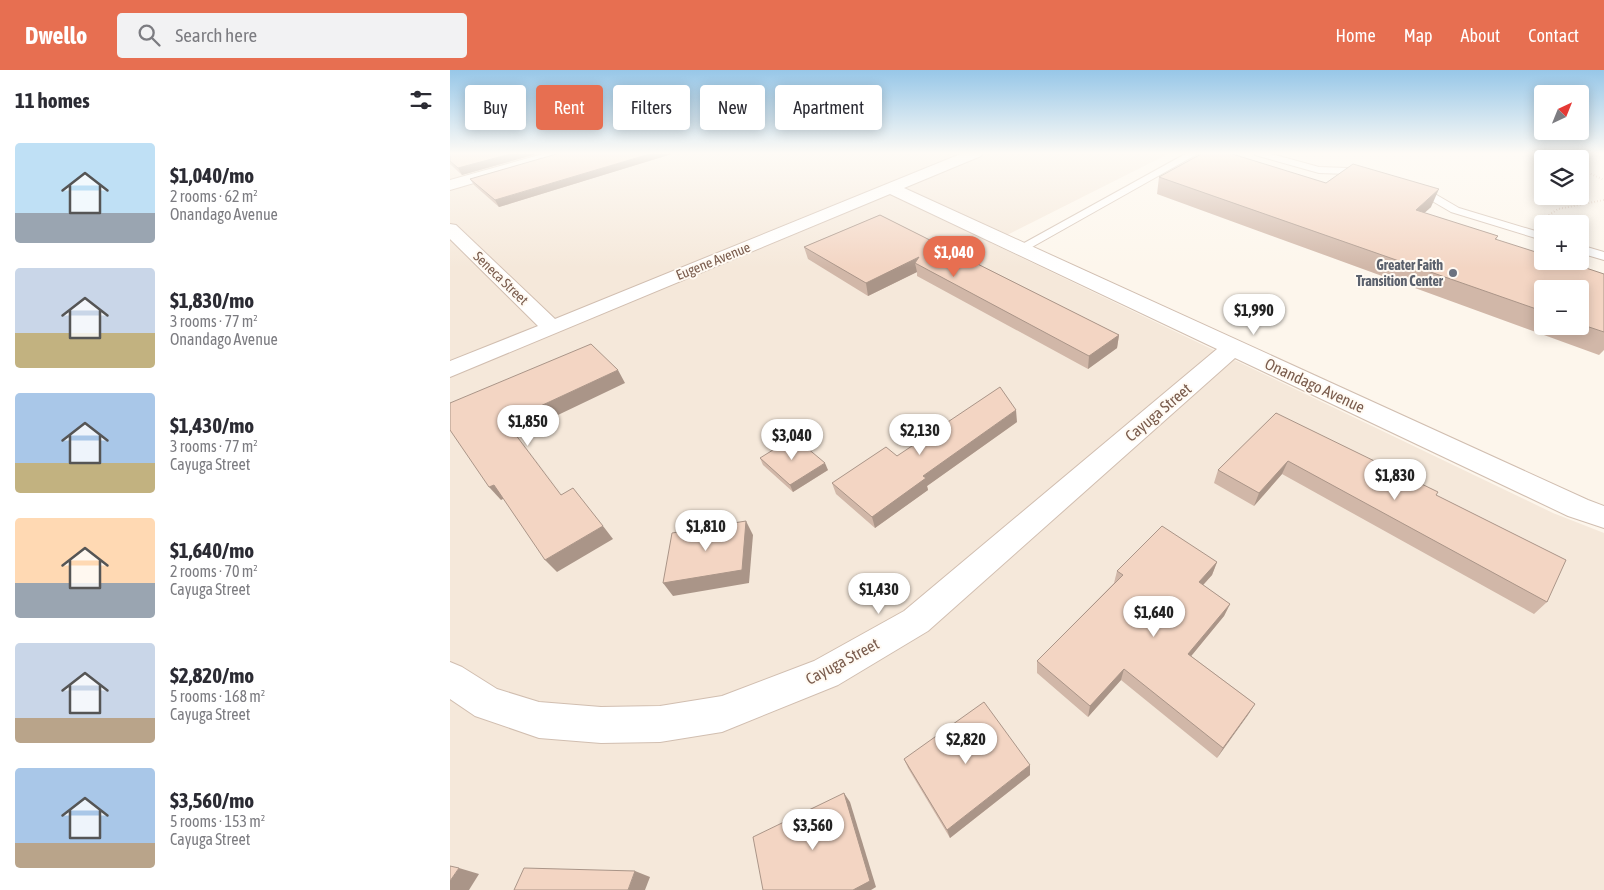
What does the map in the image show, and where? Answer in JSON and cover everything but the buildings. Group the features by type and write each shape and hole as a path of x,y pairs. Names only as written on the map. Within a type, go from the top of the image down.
{"street":[{"name":"Eugene Avenue","path":"450,370 882,191"},
{"name":"Onandago Avenue","path":"897,191 1578,508 1604,517"},
{"name":"Seneca Street","path":"450,229 552,328"},
{"name":"Cayuga Street","path":"450,679 488,704 539,720 602,725 660,724 722,714 826,673 916,621 1234,347"}],"lane":[{"path":"1021,248 1124,191"},
{"path":"1417,191 1431,196 1455,210 1534,235"},
{"path":"1589,252 1604,256"}],"path":[{"path":"1531,234 1545,217 1558,209 1604,200"}],"shaded area":[{"path":"450,191 1094,191 991,243 1553,513 1604,533 1604,890 450,890"}],"place":[{"name":"Greater Faith Transition Center","path":"1453,273"}]}
